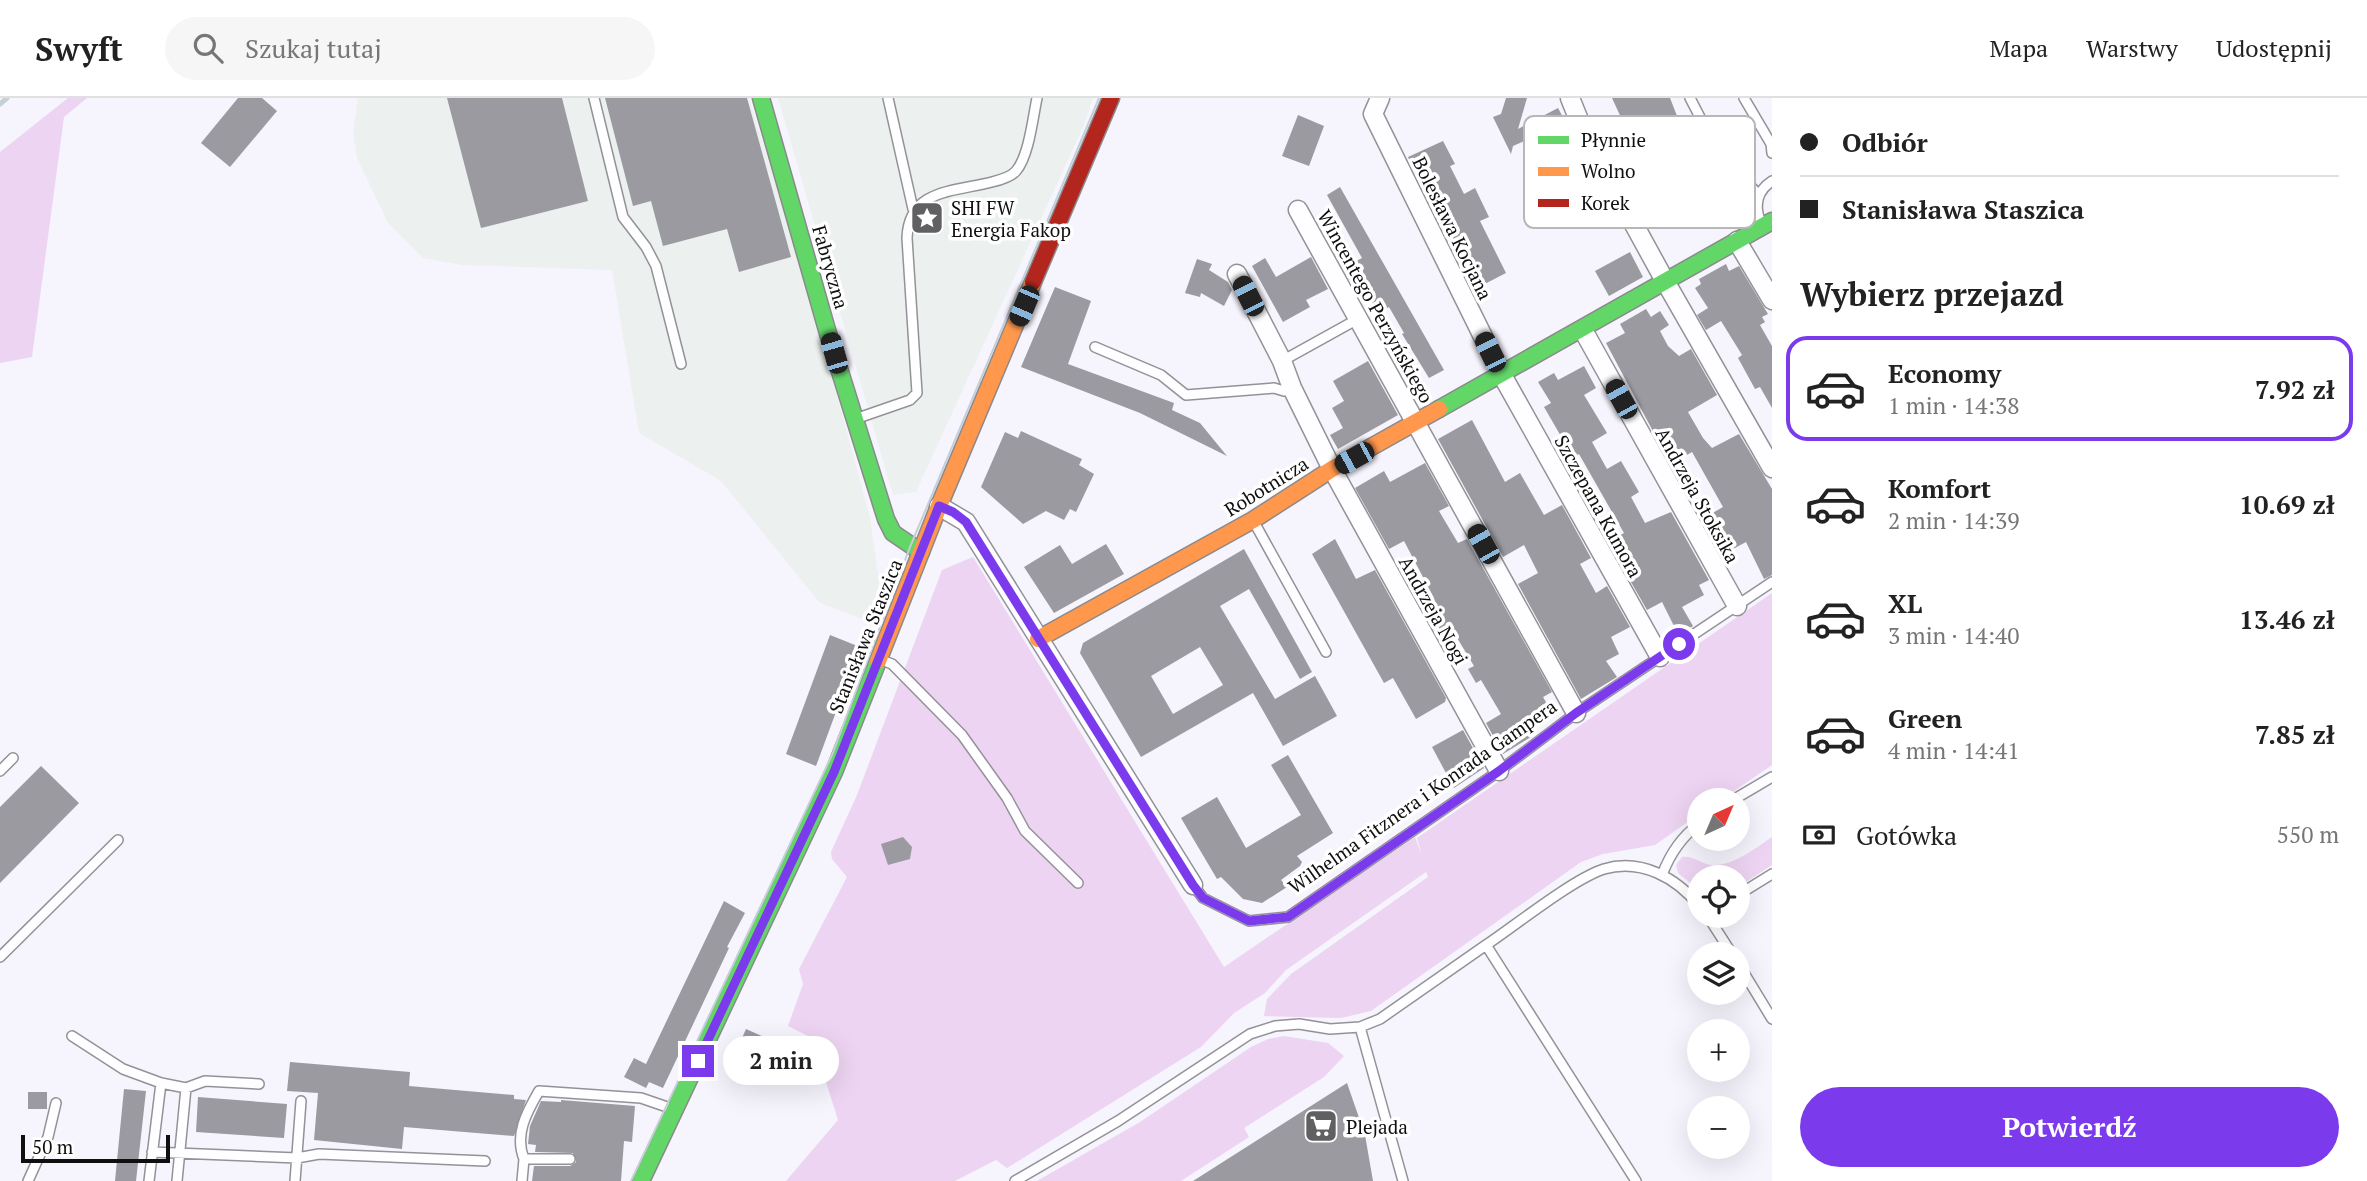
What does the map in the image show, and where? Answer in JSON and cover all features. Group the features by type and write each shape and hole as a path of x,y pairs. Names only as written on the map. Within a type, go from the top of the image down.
{"street":[{"name":"Fabryczna","path":"761,98 854,420 886,519 893,533 920,552"},
{"name":"Stanisława Staszica","path":"641,1181 824,795 920,552 1111,98"},
{"name":"Bolesława Kocjana","path":"1380,98 1373,114 1502,375"},
{"path":"1570,98 1577,116"},
{"name":"Wincentego Perzyńskiego","path":"1298,210 1356,320 1417,423 1576,713"},
{"name":"Robotnicza","path":"1038,639 1253,520 1332,469 1767,224"},
{"path":"1636,228 1772,468"},
{"path":"1737,241 1772,300"},
{"name":"Andrzeja Nogi","path":"1237,274 1282,361 1292,388 1332,469 1499,771"},
{"name":"Andrzeja Stoksika","path":"1583,330 1737,606"},
{"name":"Szczepana Kumora","path":"1502,375 1660,657"},
{"name":"Wilhelma Fitznera i Konrada Gampera","path":"939,506 966,522 1193,885"}],"lane":[{"path":"594,98 623,217 656,265 681,364"},
{"path":"888,98 914,209"},
{"path":"854,420 910,400 917,393 919,385 907,238 908,221 914,209 926,199 1001,180 1016,173 1023,158 1037,98"},
{"path":"1690,98 1699,116"},
{"path":"1744,98 1755,116"},
{"path":"1755,117 1771,144 1772,153"},
{"path":"1758,194 1772,181"},
{"path":"1755,191 1758,194 1758,217 1767,224"},
{"path":"1282,361 1356,320"},
{"path":"1095,347 1161,375 1186,395 1275,388 1284,391 1292,388"},
{"path":"1253,520 1326,652"},
{"name":"Wilhelma Fitznera i Konrada Gampera","path":"1193,885 1203,898 1249,921 1288,917 1499,771 1576,713 1772,582"},
{"path":"879,659 892,664 962,735 1007,798 1025,831 1078,883"},
{"path":"0,771 13,758"},
{"path":"1750,790 1772,777"},
{"path":"1662,875 1670,855 1687,834"},
{"path":"0,957 118,839"},
{"path":"1015,1181 1118,1121 1250,1034 1275,1026 1299,1024 1330,1029 1360,1027 1380,1019 1577,884 1604,869 1626,866 1662,875 1676,881 1687,893"},
{"path":"1750,888 1772,874"},
{"path":"1486,945 1636,1181"},
{"path":"1750,983 1772,1019"},
{"path":"1360,1027 1402,1181"},
{"path":"72,1036 123,1069 161,1083 186,1088 205,1081 259,1084"},
{"path":"149,1181 161,1083"},
{"path":"177,1181 186,1088"},
{"path":"522,1181 524,1159 520,1148 523,1118 539,1091 641,1098 675,1110"},
{"path":"295,1181 301,1101"},
{"path":"28,1181 48,1137 56,1103"},
{"path":"152,1152 297,1158 319,1154 485,1161"},
{"path":"524,1159 570,1159"}],"shaded area":[{"path":"68,98 87,98 64,117 32,357 0,363 0,152"},
{"path":"358,98 749,98 809,292 870,517 879,582 870,622 820,603 721,481 639,433 612,270 462,265 423,258 388,223 357,158 353,132"},
{"name":"SHI FW Energia Fakop","path":"778,98 1093,98 1084,125 916,492 893,495"},
{"path":"973,557 1224,967 1415,837 1422,856 1417,838 1772,593 1772,765 1738,788 1687,788 1687,822 1655,845 1603,854 1581,862 1371,1011 1341,1018 1264,1016 1267,999 1291,974 1428,877 1426,872 1286,970 1265,993 1234,1013 1201,1047 1007,1168 996,1160 955,1181 786,1181 838,1120 812,1038 788,1026 803,984 799,969 847,877 832,859 831,852 857,795 942,570"},
{"path":"1772,837 1772,865 1750,879 1750,865 1721,865 1744,856"},
{"path":"1682,857 1690,857 1709,865 1687,865 1687,880 1678,873 1676,865"},
{"path":"1284,1036 1328,1043 1344,1056 1324,1077 1244,1128 1249,1137 1181,1181 1037,1181 1140,1122 1251,1047 1268,1039"}],"building":[{"path":"238,98 262,98 277,111 230,167 201,143"},
{"path":"447,98 562,98 588,201 481,228"},
{"path":"605,98 747,98 791,257 739,272 727,229 663,246 651,201 633,206"},
{"path":"1506,98 1527,98 1518,129 1524,126 1524,141 1513,146 1511,154 1493,117 1501,114"},
{"path":"1612,98 1670,98 1677,116 1620,116"},
{"path":"1558,108 1562,116 1543,116"},
{"path":"1298,115 1324,126 1309,166 1282,156"},
{"path":"1443,141 1455,164 1450,166 1464,194 1475,188 1489,217 1480,221 1506,273 1473,290 1408,157"},
{"path":"1340,187 1444,370 1429,378 1389,307 1378,313 1362,287 1356,291 1343,268 1362,258 1327,195"},
{"path":"1630,252 1643,277 1609,296 1595,271"},
{"path":"1311,257 1328,289 1306,300 1310,307 1283,322 1252,266 1265,258 1276,277"},
{"path":"1197,259 1212,264 1209,270 1228,282 1232,290 1224,306 1201,293 1200,297 1185,293"},
{"path":"1726,264 1729,271 1739,266 1768,314 1762,317 1765,322 1760,325 1772,346 1772,408 1760,387 1755,389 1738,358 1742,355 1721,321 1706,330 1697,315 1708,308 1695,288 1701,284 1699,279"},
{"path":"1055,287 1091,301 1068,364 1174,403 1172,410 1200,423 1227,456 1140,413 1021,367"},
{"path":"1646,309 1651,317 1660,311 1669,325 1660,331 1668,346 1679,356 1691,349 1717,395 1688,412 1703,438 1712,448 1739,434 1772,489 1772,575 1764,579 1746,542 1722,555 1702,519 1723,507 1692,452 1673,463 1666,450 1664,452 1606,343 1625,333 1620,324"},
{"path":"1368,361 1398,415 1338,449 1330,435 1343,428 1332,408 1344,401 1333,381"},
{"path":"1584,366 1596,388 1584,395 1607,433 1592,442 1607,469 1621,461 1639,492 1631,497 1645,523 1671,512 1709,580 1699,585 1704,595 1682,607 1693,626 1679,636 1662,602 1647,610 1608,542 1624,533 1579,454 1573,457 1544,407 1551,403 1538,382 1554,373 1558,380"},
{"path":"1472,420 1505,482 1520,473 1544,515 1562,505 1591,558 1580,564 1596,593 1607,586 1630,627 1611,637 1619,654 1606,661 1617,677 1581,699 1518,584 1538,573 1524,545 1503,557 1438,439"},
{"path":"1021,431 1082,459 1079,465 1094,474 1076,512 1070,509 1064,520 1046,511 1023,524 981,487 1005,432 1018,438"},
{"path":"1425,463 1449,506 1439,511 1458,543 1467,539 1552,692 1543,697 1550,709 1527,722 1534,735 1503,754 1486,723 1501,714 1481,680 1476,683 1468,669 1474,666 1456,636 1442,644 1421,606 1434,598 1404,541 1389,549 1355,488 1384,471 1390,482"},
{"path":"1335,539 1356,579 1375,570 1446,698 1445,702 1416,719 1393,678 1384,683 1312,554"},
{"path":"1106,544 1124,574 1054,613 1024,567 1060,545 1072,564"},
{"path":"1244,549 1312,672 1300,679 1249,589 1220,606 1275,699 1315,676 1337,716 1283,746 1253,693 1141,757 1080,653 1083,643","holes":["1200,647 1223,685 1173,714 1151,676"]},
{"path":"830,635 860,647 816,766 786,754"},
{"path":"1463,730 1484,768 1454,788 1432,747"},
{"path":"1288,755 1333,833 1297,856 1302,862 1300,866 1281,880 1287,887 1262,903 1243,899 1221,877 1217,879 1181,818 1217,797 1246,848 1301,815 1271,765"},
{"path":"41,766 79,803 0,883 0,807"},
{"path":"903,837 912,847 910,859 888,865 881,844"},
{"path":"724,901 745,913 663,1088 649,1082 646,1088 624,1077 634,1058 646,1064"},
{"path":"746,1029 771,1040 754,1077 730,1066"},
{"path":"290,1062 410,1072 409,1086 514,1095 514,1099 526,1100 514,1136 404,1127 402,1149 314,1140 318,1093 287,1091"},
{"name":"Plejada","path":"1347,1083 1365,1135 1373,1181 1193,1181"},
{"path":"124,1089 146,1091 136,1181 115,1181"},
{"path":"28,1092 47,1092 47,1109 28,1109"},
{"path":"198,1097 287,1104 284,1138 196,1132"},
{"path":"541,1101 635,1106 632,1142 624,1141 621,1181 532,1181 534,1166 570,1166 576,1162 573,1153 535,1152 536,1145 528,1144 530,1126"}],"tram line":[{"path":"631,1181 832,755 910,547 1099,98"}],"railway":[{"path":"0,104 7,98"}],"traffic: fast":[{"path":"761,98 827,330 886,519 893,533 921,552"},
{"path":"1439,409 1772,221"},
{"path":"641,1181 834,772 878,661"}],"traffic: slow":[{"path":"878,661 939,506 1033,282"},
{"path":"1038,639 1253,520 1332,469 1439,409"}],"traffic: jam":[{"path":"1033,282 1111,98"}],"place":[{"name":"SHI FW Energia Fakop","path":"927,218"},
{"name":"Plejada","path":"1321,1126"}],"route":[{"path":"698,1061 834,772 939,506 966,522 1193,885 1203,898 1249,921 1288,917 1499,771 1576,713 1679,644"}]}
